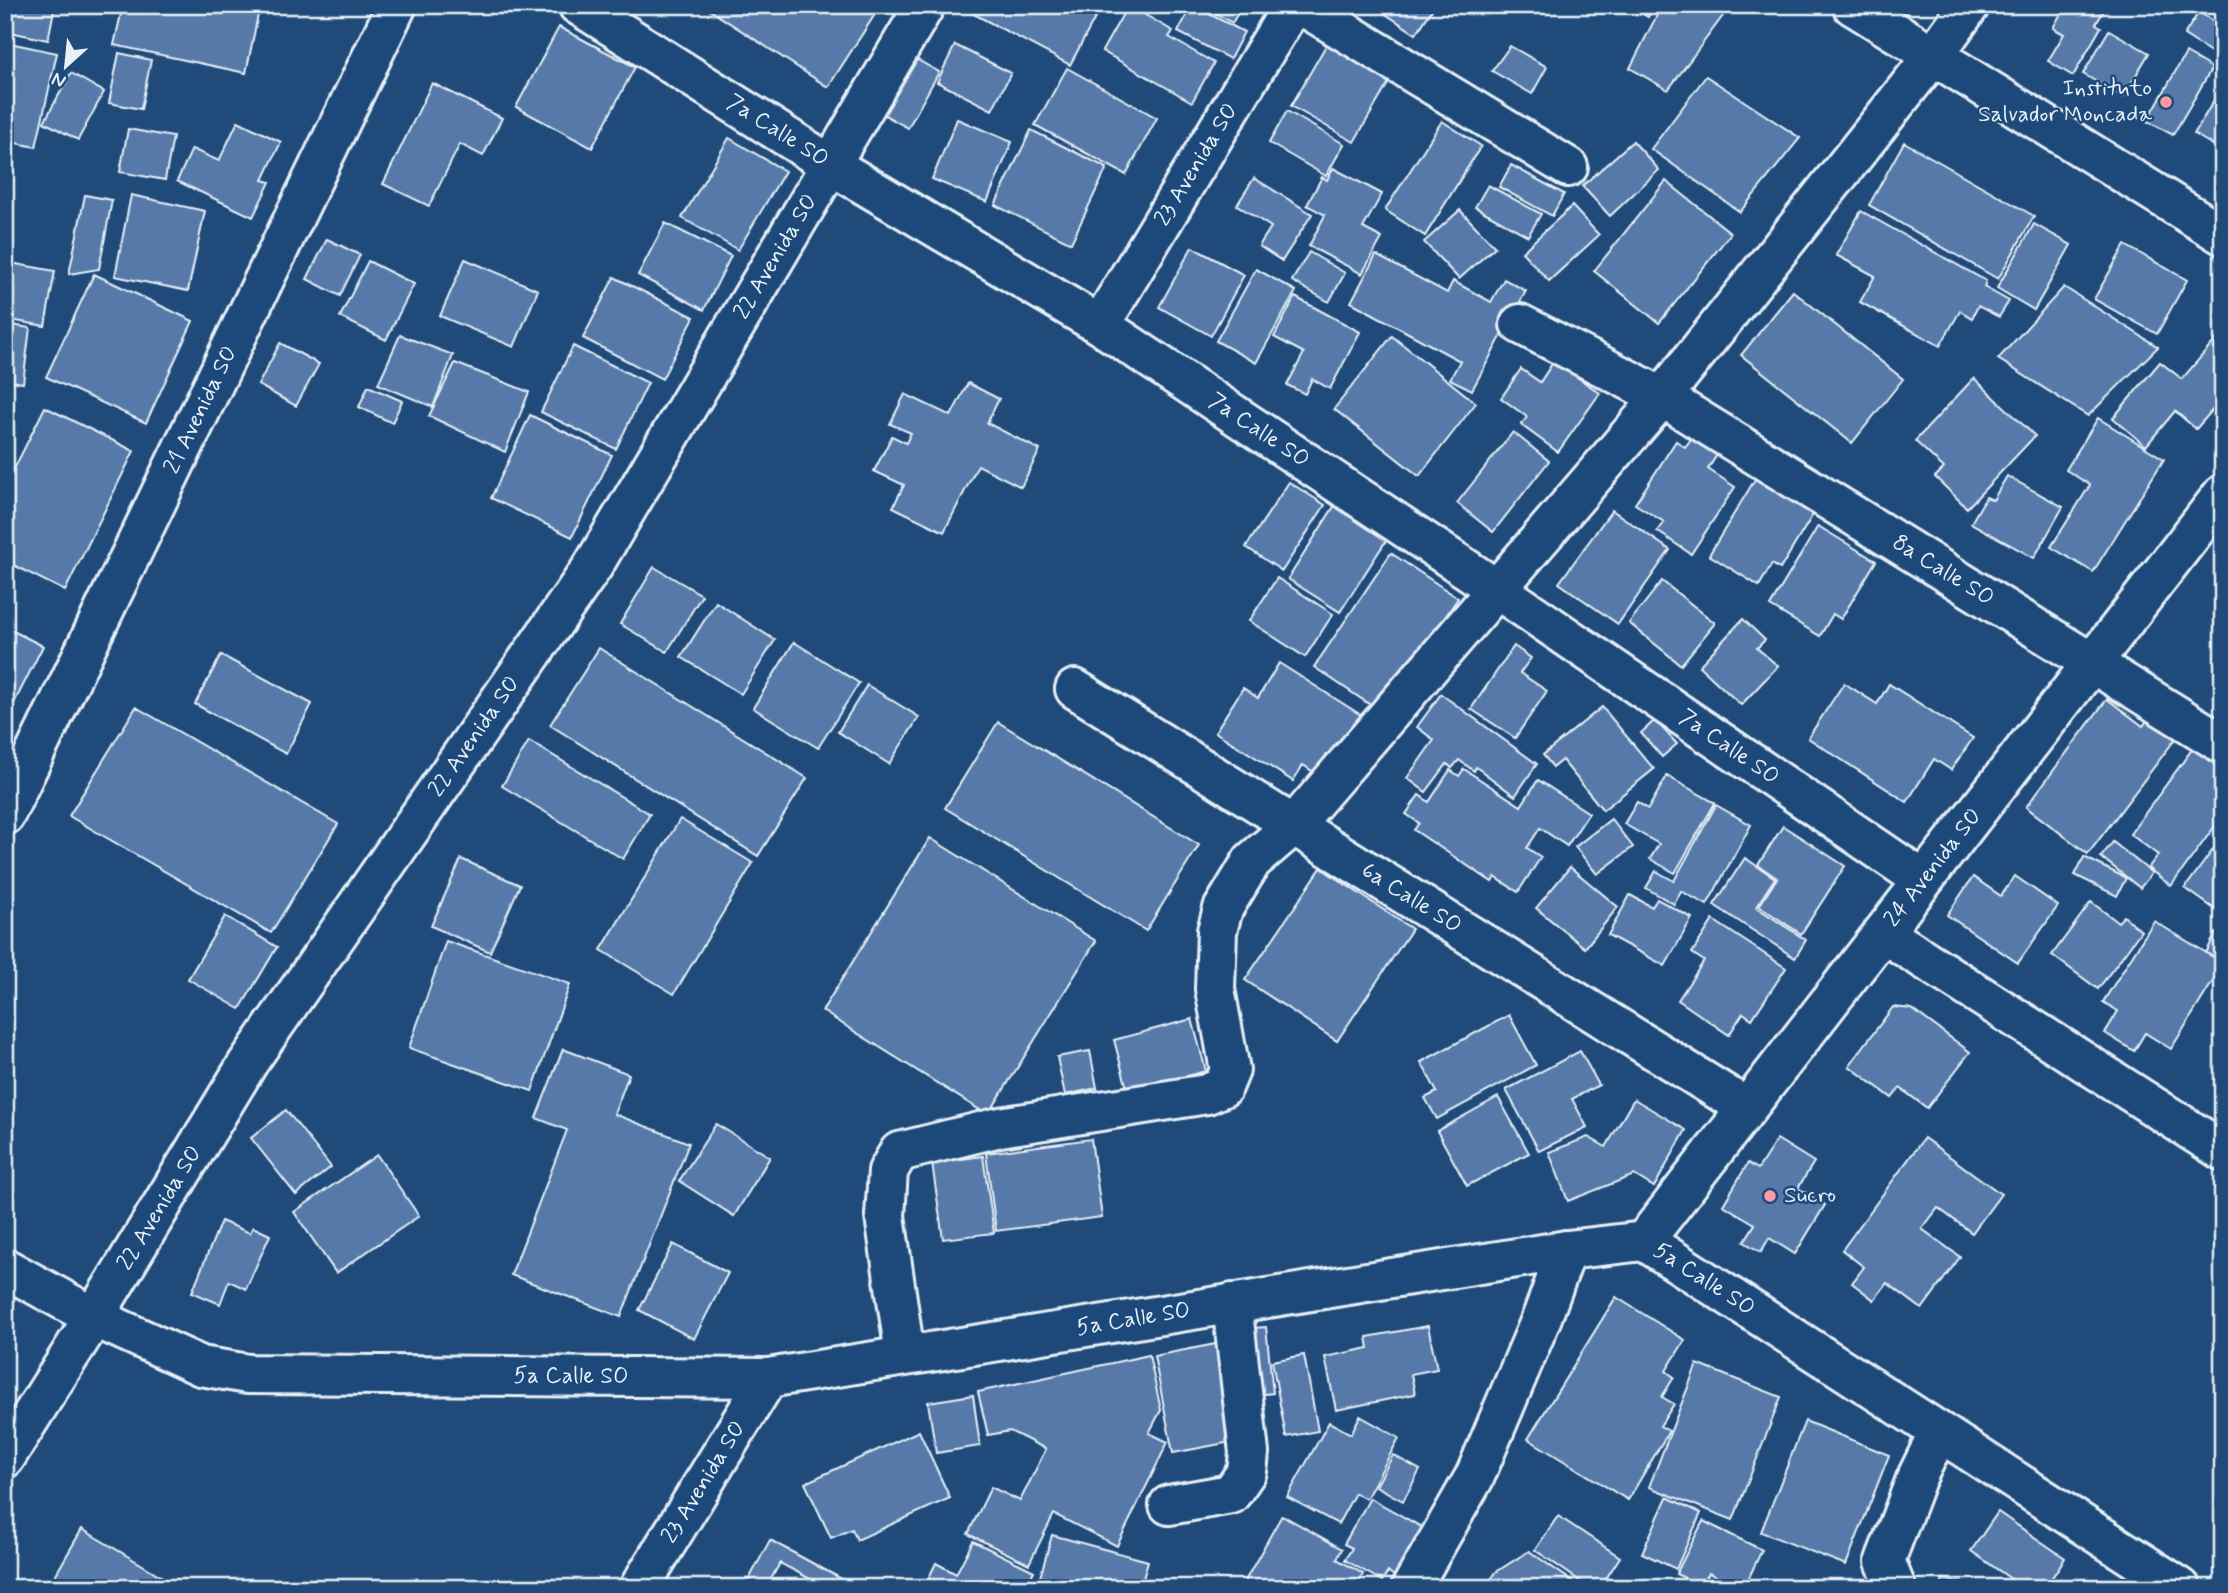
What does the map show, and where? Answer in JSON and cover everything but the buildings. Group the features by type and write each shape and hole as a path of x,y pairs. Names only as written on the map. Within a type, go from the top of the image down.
{"street":[{"name":"21 Avenida SO","path":"5,814 397,5"},
{"name":"7a Calle SO","path":"578,5 831,165 1100,325 1495,588 1923,880"},
{"name":"22 Avenida SO","path":"5,1458 248,1063 593,566 925,5"},
{"name":"23 Avenida SO","path":"1100,325 1293,5"},
{"path":"1301,5 1568,167"},
{"path":"1852,5 2223,234"},
{"path":"905,1355 885,1216 888,1171 900,1152 1000,1127 1208,1094 1223,1087 1230,1070 1215,989 1217,931 1223,909 1252,861 1294,825 1495,588 1662,397 1933,56 1970,5"},
{"name":"8a Calle SO","path":"1520,324 1662,397 2223,744"},
{"name":"24 Avenida SO","path":"1644,1241 2223,494"},
{"name":"6a Calle SO","path":"1075,689 1747,1108"},
{"path":"1883,933 2223,1151"},
{"name":"5a Calle SO","path":"5,1268 94,1317 201,1366 248,1374 768,1378 1567,1250 1644,1241 2181,1588"},
{"path":"1411,1588 1475,1476 1542,1317 1567,1250"},
{"path":"1169,1505 1231,1494 1247,1471 1249,1453 1232,1303"},
{"name":"23 Avenida SO","path":"639,1588 768,1378"},
{"path":"1896,1588 1885,1561 1916,1479 1939,1432"}],"place":[{"name":"Instituto Salvador Moncada","path":"2166,102"},
{"name":"Sucro","path":"1770,1196"}]}
